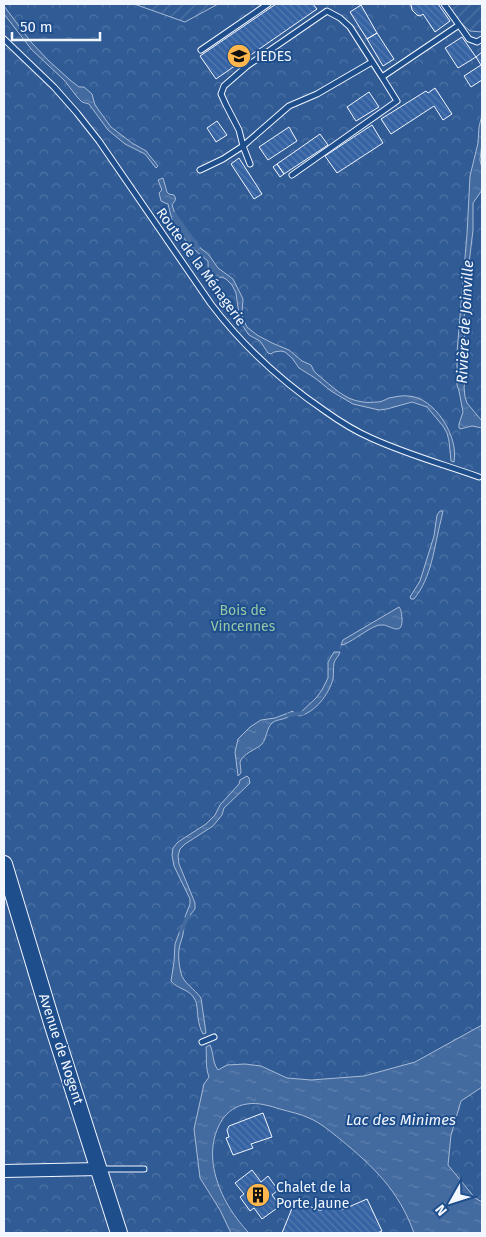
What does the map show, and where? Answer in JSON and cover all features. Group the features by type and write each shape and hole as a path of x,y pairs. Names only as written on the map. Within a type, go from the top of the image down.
{"main road":[{"name":"Avenue de Nogent","path":"4,864 119,1233"}],"street":[{"path":"4,1171 99,1169"}],"lane":[{"path":"201,50 268,4"},
{"path":"444,4 470,39 477,42 482,39"},
{"path":"250,164 239,130 222,94 224,86 247,66 327,11 340,18 350,27 397,101 292,176"},
{"path":"382,77 459,25"},
{"name":"Route de la Ménagerie","path":"4,39 54,87 77,113 99,141 215,309 245,344 271,370 318,407 369,437 425,460 479,477"},
{"path":"200,170 223,160 243,146 289,106 317,94 372,62"},
{"path":"202,1042 213,1037"},
{"path":"99,1169 144,1169"}],"green space":[{"name":"Bois de Vincennes","path":"4,4 482,4 482,1233 4,1233"},
{"path":"134,4 218,4 185,22"},
{"path":"447,4 482,4 482,32 470,31 461,23"}],"water":[{"path":"4,6 31,42 70,80 79,87 84,87 92,94 95,105 111,127 146,151 158,166 156,168 145,154 125,144 108,130 89,104 82,102 64,80 32,50 4,14"},
{"path":"482,115 480,160 482,190 473,203 473,230 464,317 462,369 467,403 482,421 482,428 472,426 460,429 459,424 463,412 457,385 457,352 470,176"},
{"path":"163,178 167,192 174,195 175,198 172,205 177,220 191,240 209,255 218,268 233,279 243,299 242,313 247,327 257,335 289,350 302,361 311,365 318,375 339,392 356,401 379,402 389,398 406,396 418,398 427,403 436,411 449,430 455,452 454,462 451,461 447,433 427,407 412,402 379,410 353,404 299,368 285,352 268,353 260,341 249,335 240,322 236,293 232,285 222,277 215,280 211,276 208,269 208,261 190,246 176,228 168,204 161,201 159,193 162,190 158,180"},
{"path":"440,511 443,511 429,571 420,590 414,599 411,599 410,597 420,581 434,536 437,515"},
{"path":"399,607 402,624 399,629 378,625 341,645 343,640"},
{"path":"334,652 340,652 334,663 333,679 328,691 316,707 299,716 322,690 328,678 328,662"},
{"path":"293,711 288,717 272,723 262,744 247,754 240,762 241,773 238,776 235,752 238,739 250,727 261,720 275,718"},
{"path":"247,776 250,783 224,808 222,815 213,826 180,849 178,856 179,864 195,903 195,909 186,920 185,917 190,899 174,866 173,848 178,842 206,824 239,784 240,780"},
{"path":"182,925 183,934 179,952 180,967 184,980 201,998 206,1033 203,1034 194,998 171,981 175,944"},
{"name":"Lac des Minimes","path":"482,1025 482,1087 461,1101 451,1135 448,1165 475,1198 482,1202 482,1233 414,1233 401,1205 384,1181 364,1160 322,1125 306,1117 268,1106 247,1104 236,1107 224,1117 215,1134 213,1149 213,1165 223,1195 230,1209 249,1233 231,1233 220,1210 200,1178 194,1129 204,1084 209,1077 206,1047 210,1045 218,1070 227,1065 245,1064 261,1066 287,1078 311,1080 364,1076 415,1062"}],"building":[{"path":"276,4 313,4 317,9 216,79 200,56"},
{"path":"408,4 438,4 450,21 435,32 423,14 417,15 412,10 411,5"},
{"path":"361,5 377,33 367,39 350,12"},
{"path":"377,33 394,59 383,66 367,39"},
{"path":"462,37 476,57 458,68 445,48"},
{"path":"482,52 482,80 471,87 464,76 481,65 476,57"},
{"path":"435,88 452,114 443,120 434,106 391,134 381,119 426,91 428,93"},
{"path":"369,92 379,107 356,121 347,107"},
{"path":"217,121 227,135 216,142 207,128"},
{"path":"372,125 383,143 337,173 325,156"},
{"path":"289,127 297,141 268,160 259,147"},
{"path":"320,134 328,145 284,174 277,164"},
{"path":"239,158 262,194 254,199 231,164"},
{"path":"277,164 284,174 280,177 273,167"},
{"path":"263,1113 272,1137 251,1144 253,1148 233,1155 226,1138 229,1137 227,1130 229,1126"},
{"name":"Chalet de la Porte Jaune","path":"252,1170 261,1182 268,1176 278,1190 272,1195 280,1206 262,1219 254,1208 250,1211 240,1197 244,1194 235,1183"},
{"path":"367,1199 382,1231 377,1233 282,1233 295,1201 322,1210 329,1203 334,1203 341,1209 344,1209"}],"waterway":[{"path":"174,214 198,247"},
{"path":"288,715 303,713"},
{"path":"181,931 188,916"}],"place":[{"name":"IEDES","path":"239,56"},
{"name":"Chalet de la Porte Jaune","path":"258,1195"}],"water label":[{"name":"Rivière de Joinville","path":"465,322"}]}
